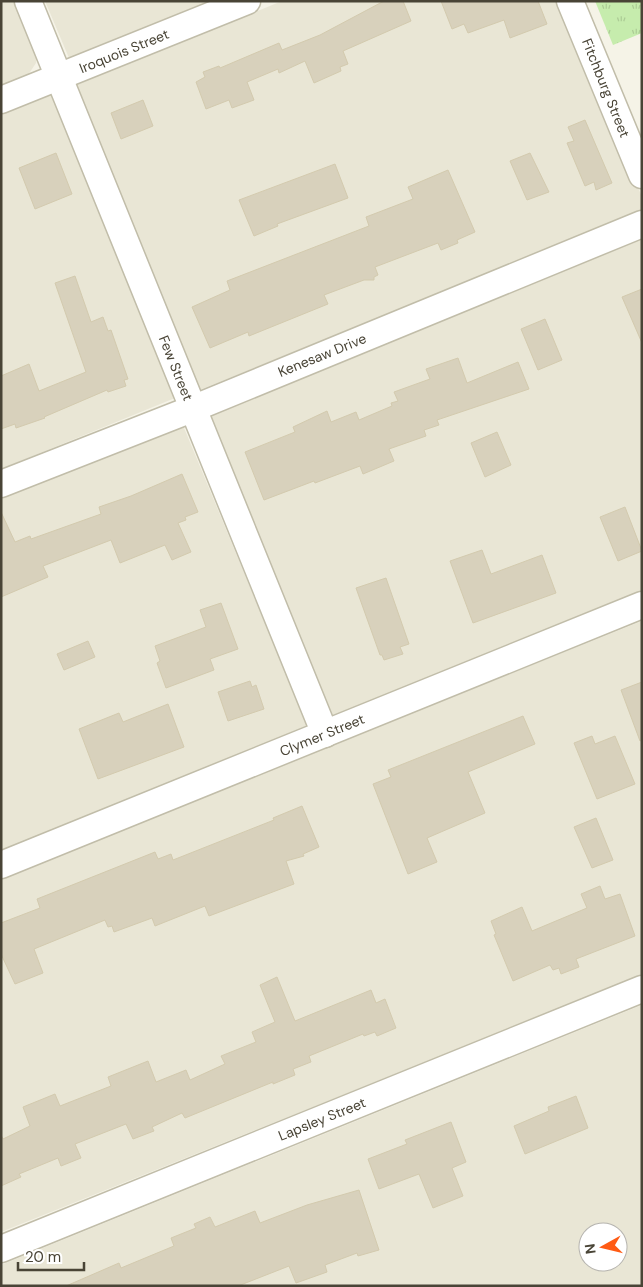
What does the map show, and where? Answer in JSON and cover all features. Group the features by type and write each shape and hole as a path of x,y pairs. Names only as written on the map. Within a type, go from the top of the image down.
{"street":[{"name":"Few Street","path":"28,1 57,78 324,734"},
{"name":"Iroquois Street","path":"1,100 247,1"},
{"name":"Fitchburg Street","path":"570,1 642,175"},
{"name":"Kenesaw Drive","path":"1,484 642,224"},
{"name":"Clymer Street","path":"1,864 642,605"},
{"name":"Lapsley Street","path":"1,1248 642,988"}],"shaded area":[{"path":"1,1 19,1 37,54 36,63 28,75 1,86"},
{"path":"45,1 210,1 69,58"},
{"path":"282,1 560,1 642,197 642,211 197,391 76,85"},
{"path":"52,93 175,398 1,469 1,114"},
{"path":"642,238 642,593 331,720 208,415"},
{"path":"182,423 308,727 1,852 1,496"},
{"path":"642,621 642,975 1,1232 1,878"},
{"path":"642,1005 642,1286 1,1286 1,1265"}],"green space":[{"path":"595,1 642,1 642,33 613,45"}],"building":[{"path":"384,1 403,1 411,21 343,51 348,64 340,67 341,71 314,83 305,61 279,73 278,69 247,82 254,100 232,108 229,100 206,109 196,82 205,77 203,72 219,66 220,68 279,43 282,50 320,35"},
{"path":"441,1 538,1 547,24 510,38 504,20 468,33 464,24 452,29"},
{"path":"143,100 153,126 121,139 111,113"},
{"path":"585,120 612,183 596,190 594,182 585,186 567,143 574,141 568,127"},
{"path":"56,153 72,194 35,209 19,168"},
{"path":"530,153 549,192 527,200 510,161"},
{"path":"335,164 348,198 277,224 278,226 254,236 239,200"},
{"path":"448,170 475,232 457,240 458,243 441,250 438,243 375,267 378,275 374,277 374,280 364,280 324,295 328,304 249,336 248,332 210,348 192,307 230,290 227,281 369,226 366,217 413,199 408,187"},
{"path":"75,276 91,322 103,317 108,331 111,330 128,379 124,380 126,386 108,392 107,390 45,418 16,428 15,424 1,429 1,376 29,364 39,391 86,372 55,283"},
{"path":"642,289 642,343 622,297"},
{"path":"545,319 562,360 538,370 521,329"},
{"path":"458,358 467,383 518,362 529,389 437,420 439,425 424,430 426,436 389,449 394,461 363,474 360,466 264,500 245,452 295,432 293,427 327,411 331,422 356,412 359,420 392,406 391,403 398,401 394,392 430,379 426,369"},
{"path":"497,432 511,465 485,477 471,443"},
{"path":"182,474 198,512 185,517 186,520 178,523 191,552 172,560 165,545 120,563 111,540 43,566 48,577 1,597 1,512 15,542 30,536 31,539 101,514 99,507 131,496"},
{"path":"625,507 642,551 618,561 600,517"},
{"path":"482,550 491,574 542,555 556,593 473,623 450,561"},
{"path":"386,578 409,644 400,647 403,654 384,660 382,655 380,655 356,588"},
{"path":"221,603 238,649 210,659 214,670 166,688 157,663 160,661 155,646 206,627 200,610"},
{"path":"88,641 95,657 64,670 57,654"},
{"path":"250,681 252,687 256,685 264,709 228,721 218,692"},
{"path":"642,682 642,740 640,741 621,690"},
{"path":"168,704 184,747 98,779 79,729 119,713 123,722"},
{"path":"523,716 535,744 468,772 485,813 427,838 437,862 408,874 373,784 391,777 388,770"},
{"path":"592,736 595,744 615,736 635,784 597,799 574,743"},
{"path":"302,806 319,847 303,854 304,856 286,861 294,884 209,916 205,906 155,926 152,918 114,932 112,926 108,927 105,920 34,949 43,973 15,984 1,954 1,923 40,908 37,899 155,852 158,859 171,854 173,860 274,820 273,818"},
{"path":"596,818 613,860 592,868 574,827"},
{"path":"600,886 605,899 620,894 635,936 576,959 579,967 561,974 559,968 553,970 550,965 513,981 494,935 496,934 491,921 522,907 532,931 587,908 581,894"},
{"path":"277,977 295,1021 371,990 376,1003 385,999 396,1028 377,1036 375,1032 364,1036 363,1034 309,1056 311,1062 293,1069 295,1075 185,1118 182,1113 152,1127 154,1131 133,1139 126,1124 75,1144 81,1158 61,1166 58,1158 19,1174 21,1177 1,1186 1,1135 3,1139 30,1126 23,1107 55,1094 60,1106 111,1086 108,1077 148,1061 156,1082 186,1070 190,1080 225,1064 221,1056 256,1042 252,1032 275,1022 260,985"},
{"path":"576,1096 588,1128 525,1154 514,1126 549,1111 548,1107"},
{"path":"451,1122 466,1162 452,1168 463,1196 433,1208 419,1174 379,1189 368,1159 407,1144 405,1140"},
{"path":"359,1190 379,1250 358,1256 357,1253 325,1265 327,1272 296,1283 289,1266 238,1286 66,1286 119,1263 121,1268 174,1246 171,1238 196,1228 194,1224 210,1217 215,1227 255,1211 260,1223 307,1205"}]}
